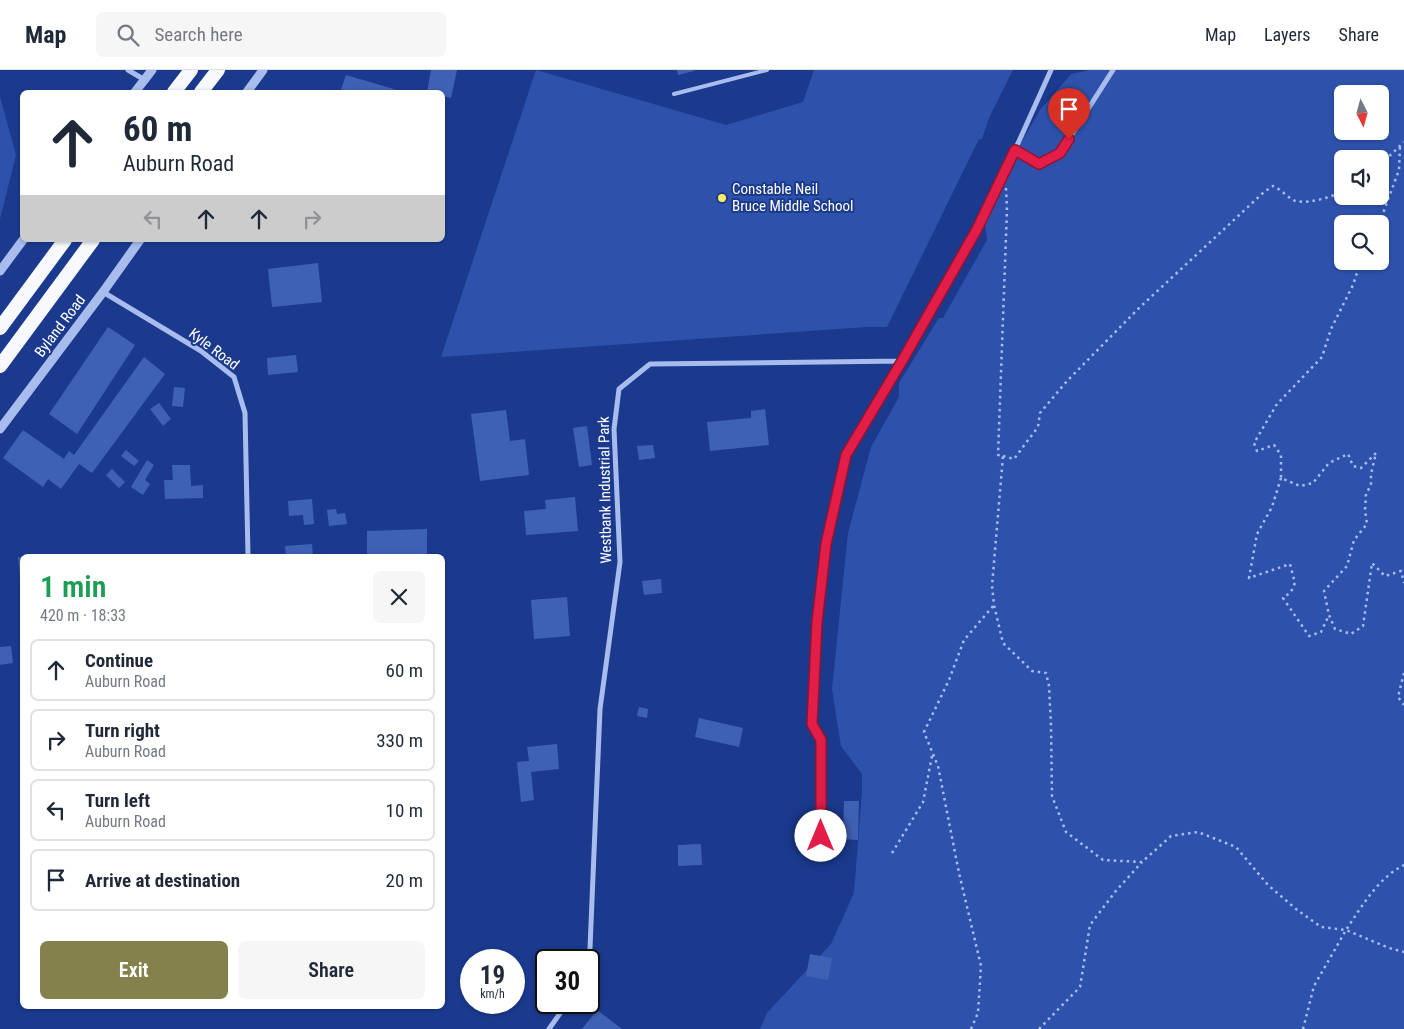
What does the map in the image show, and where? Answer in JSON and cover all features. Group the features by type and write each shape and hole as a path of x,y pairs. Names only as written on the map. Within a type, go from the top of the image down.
{"highway":[{"path":"176,90 191,70"},
{"path":"203,90 218,70"},
{"path":"0,328 64,242"},
{"path":"0,366 92,242"}],"street":[{"path":"128,70 145,80"},
{"path":"137,90 152,70"},
{"path":"248,90 263,70"},
{"path":"822,856 821,740 812,724 817,622 826,544 846,455 977,229 1051,70"},
{"path":"1015,150 1039,164 1060,153 1113,70"},
{"path":"0,272 22,242"},
{"name":"Byland Road","path":"0,429 139,242"},
{"name":"Kyle Road","path":"103,292 202,350 234,377 245,413 248,554"},
{"name":"Westbank Industrial Park","path":"590,949 600,709 620,562 614,429 619,389 650,364 902,361"},
{"path":"549,1029 560,1014"}],"lane":[{"path":"674,94 767,70"}],"path":[{"path":"1389,156 1404,142"},
{"path":"1382,215 1399,170 1400,146"},
{"path":"1006,169 1007,209 998,455 1014,459 1038,427 1040,413 1067,381 1144,303 1264,192 1273,186 1295,201 1318,201 1334,195"},
{"path":"1329,615 1321,632 1309,636 1282,598 1291,592 1295,583 1290,564 1249,578 1257,534 1272,507 1281,478 1281,455 1274,445 1257,451 1254,443 1277,404 1322,357 1331,329 1353,285 1358,270"},
{"path":"1281,478 1300,486 1313,483 1330,463 1348,454 1353,466 1361,468 1376,453 1371,474 1371,485 1366,494 1367,524 1354,540 1347,566 1324,591 1329,615 1335,628 1350,634 1363,626 1372,563 1385,576 1401,571 1404,583"},
{"path":"1003,456 992,586 994,605 1003,644 1032,671 1046,673 1049,686 1051,725 1052,796 1066,832 1103,860 1142,862"},
{"path":"971,1029 978,1013 981,966 959,873 938,766 924,732 950,680 964,640 994,605"},
{"path":"1404,673 1398,697 1404,705"},
{"path":"892,853 922,802 933,754"},
{"path":"1040,1029 1080,987 1090,925 1115,892 1142,862 1171,836 1198,832 1236,847 1268,885 1321,927 1346,930 1389,948 1404,952"},
{"path":"1303,1029 1314,986 1346,930 1368,897 1393,870 1404,865"}],"shaded area":[{"name":"Constable Neil Bruce Middle School","path":"536,70 726,125 803,102 814,70 1013,70 989,118 982,139 979,139 887,327 441,357"},
{"path":"1090,70 1404,70 1404,1029 760,1029 767,1013 831,944 854,893 862,774 841,746 832,689 848,533 871,447 899,397 899,383 939,318 943,318 987,240 984,217 1006,169 1040,110 1071,74"},
{"path":"0,97 16,155 0,219"}],"building":[{"path":"431,70 457,70 451,98 445,97 445,90 427,90"},
{"path":"677,70 694,70 694,71 678,75"},
{"path":"346,75 397,90 341,90"},
{"path":"318,263 322,302 272,307 268,269"},
{"path":"108,327 135,345 77,434 49,414"},
{"path":"296,355 298,372 268,375 267,358"},
{"path":"144,357 165,374 92,473 79,464 61,489 48,479 43,487 3,458 23,430 64,459 69,451 74,455"},
{"path":"174,387 185,388 183,407 172,406"},
{"path":"159,403 171,419 163,426 150,409"},
{"path":"765,409 769,445 710,451 707,422 751,418 751,411"},
{"path":"506,410 510,441 525,439 529,475 480,481 471,414"},
{"path":"587,426 592,465 579,467 573,428"},
{"path":"653,445 655,458 639,460 637,446"},
{"path":"126,450 139,461 134,466 121,456"},
{"path":"147,460 154,465 145,480 150,484 143,495 131,487"},
{"path":"172,465 190,465 191,486 203,485 203,498 165,499 164,480 173,480"},
{"path":"112,469 125,482 119,488 106,475"},
{"path":"575,497 578,531 526,535 524,511 546,509 545,500"},
{"path":"312,499 314,524 304,525 303,515 289,516 288,501"},
{"path":"336,509 337,514 345,513 347,524 329,526 327,510"},
{"path":"427,529 427,554 367,554 367,531"},
{"path":"312,544 313,554 286,554 285,546"},
{"path":"18,557 20,557 20,578"},
{"path":"661,579 662,593 644,595 642,581"},
{"path":"567,597 570,636 534,639 531,600"},
{"path":"11,646 13,663 0,665 0,647"},
{"path":"639,707 648,709 647,718 637,716"},
{"path":"699,718 743,728 739,747 695,737"},
{"path":"557,744 559,769 531,772 534,800 521,802 517,762 529,761 527,747"},
{"path":"844,801 859,801 858,840 843,839"},
{"path":"701,844 702,865 678,866 678,845"},
{"path":"810,954 832,958 828,980 806,976"},
{"path":"600,1012 622,1029 582,1029 594,1014 600,1014"}],"place":[{"name":"Constable Neil Bruce Middle School","path":"722,198"}],"route":[{"path":"821,836 821,740 812,724 817,622 826,544 846,455 977,229 1015,150 1039,164 1060,153 1069,139"}]}
